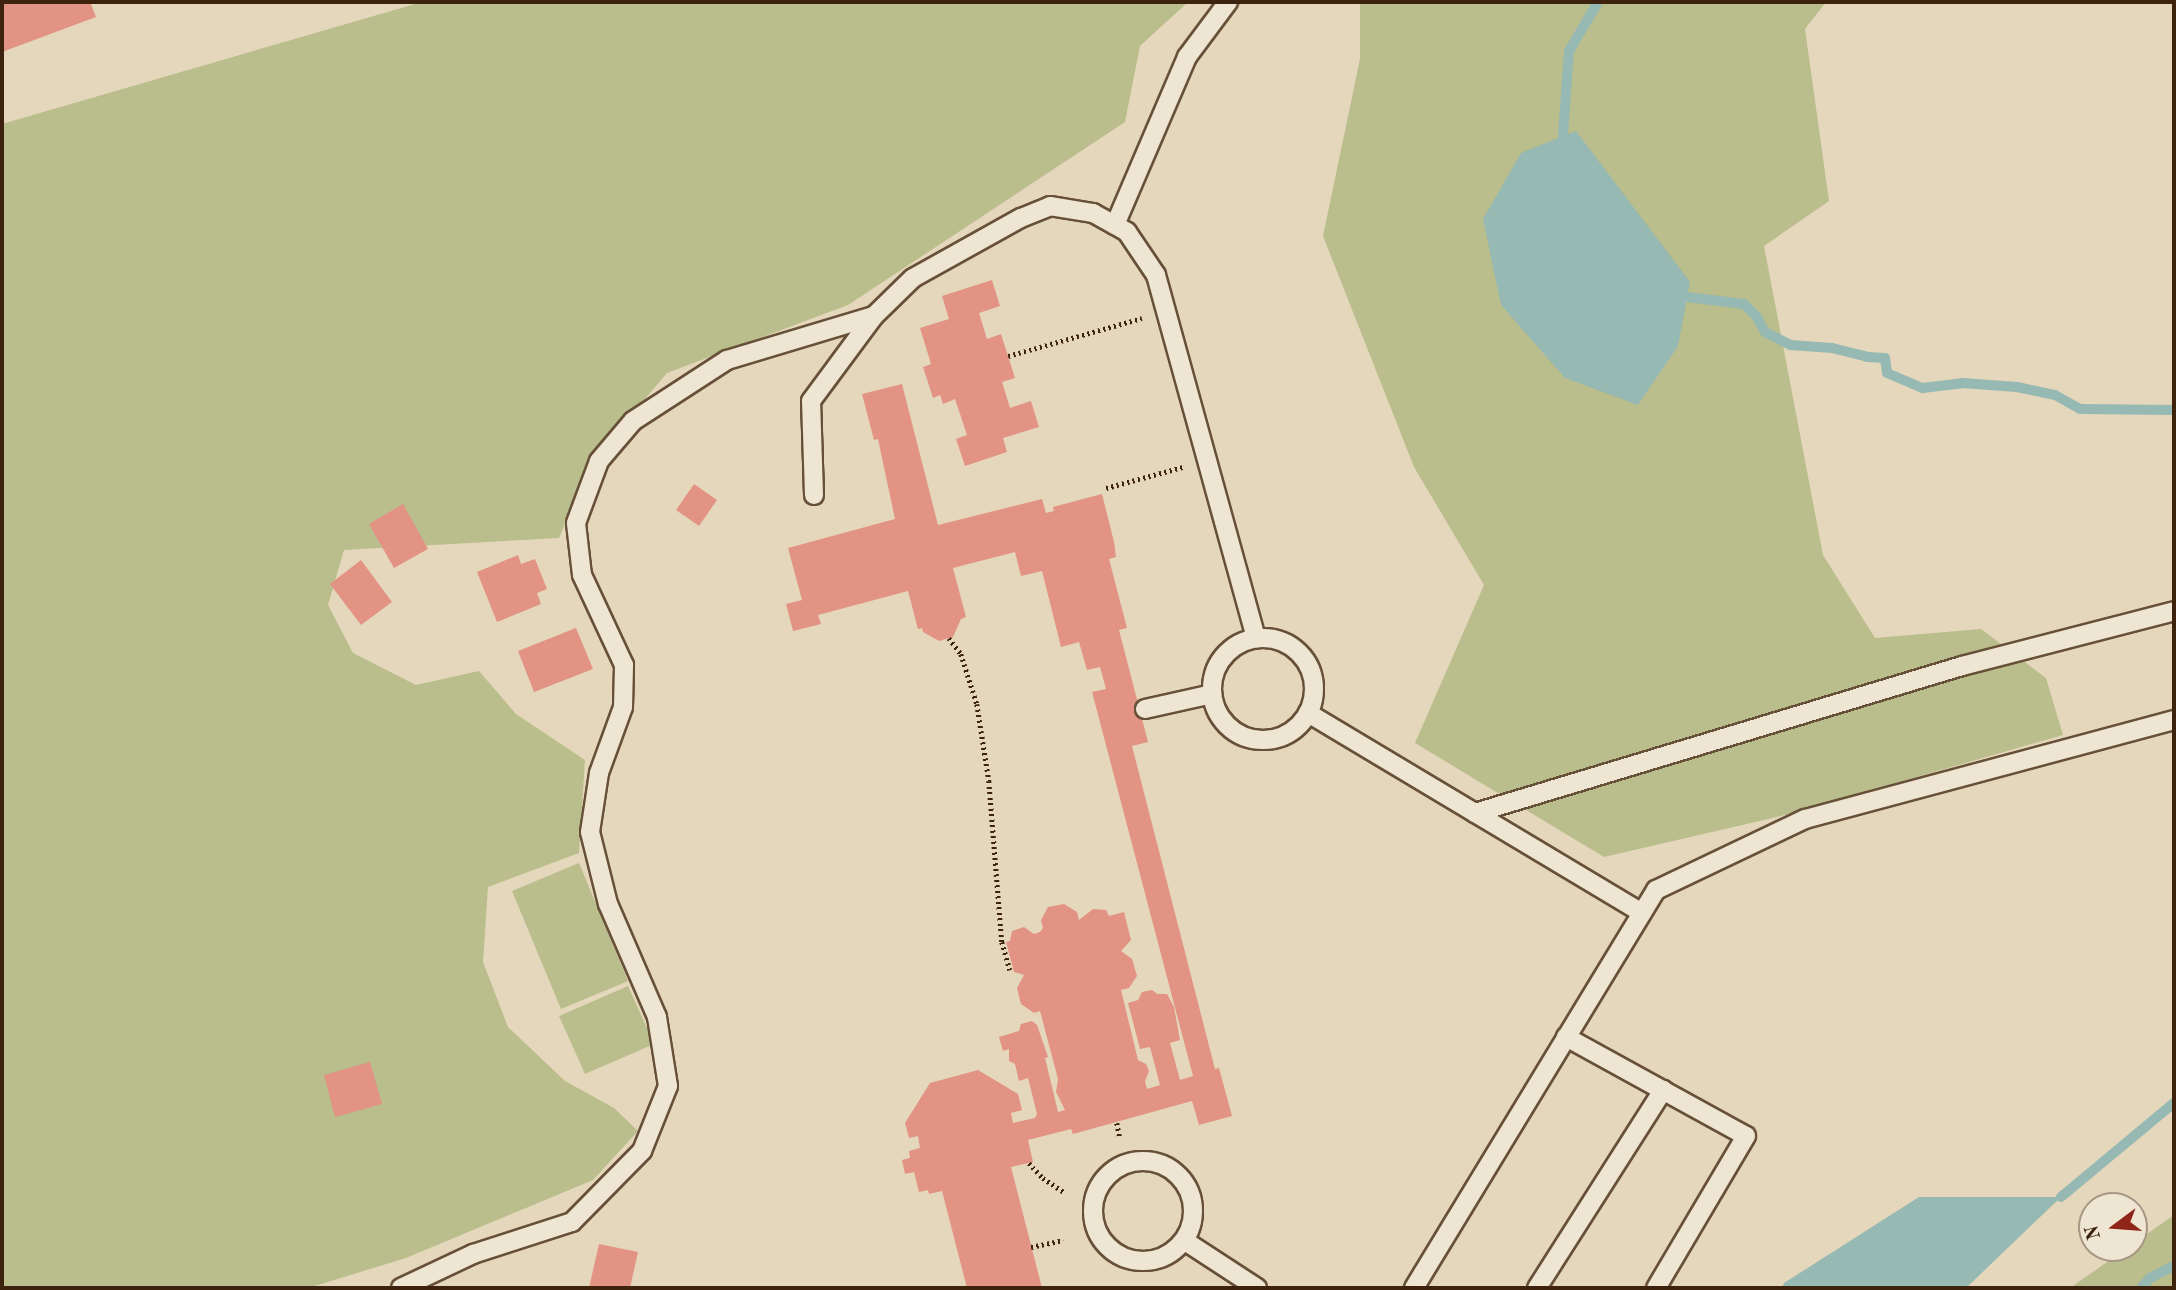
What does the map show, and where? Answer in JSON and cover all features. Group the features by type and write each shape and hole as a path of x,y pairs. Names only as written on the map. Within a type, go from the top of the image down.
{"lane":[{"path":"1115,225 1142,169 1187,57 1228,2"},
{"path":"814,495 811,401 874,316 913,278 1021,218 1050,206 1093,214 1127,232 1156,275 1256,638"},
{"path":"401,1288 473,1254 572,1222 642,1151 668,1086 657,1017 608,904 590,832 600,773 623,707 624,665 582,575 576,523 599,461 633,421 727,360 874,316"},
{"path":"1475,813 1962,666 2174,611"},
{"path":"1256,638 1281,641 1302,655 1313,677 1314,689 1308,713 1285,735 1275,739 1254,739 1234,731 1226,723 1212,694 1216,668 1223,657 1232,648 1256,638"},
{"path":"1145,709 1212,694"},
{"path":"1308,713 1642,913"},
{"path":"1414,1288 1656,890 1805,819 2174,720"},
{"path":"1566,1037 1746,1136 1656,1288"},
{"path":"1537,1288 1663,1090"},
{"path":"1138,1161 1155,1162 1170,1168 1182,1179 1191,1194 1194,1210 1192,1226 1185,1241 1172,1253 1157,1260 1140,1262 1124,1258 1110,1249 1099,1236 1093,1221 1093,1203 1098,1187 1115,1170 1138,1161"},
{"path":"1185,1241 1256,1288"}],"path":[{"path":"1008,356 1166,311"},
{"path":"1106,488 1207,460"},
{"path":"949,638 961,654 977,704 989,781 1002,942 1010,970"},
{"path":"1117,1123 1120,1138"},
{"path":"1029,1163 1042,1178 1064,1192"},
{"path":"1031,1247 1063,1240"}],"green space":[{"path":"422,2 1188,2 1140,46 1125,122 848,305 667,373 590,463 559,538 344,550 328,605 353,653 416,685 479,671 516,714 585,760 579,853 488,887 483,962 508,1027 565,1081 614,1108 638,1131 593,1180 406,1258 308,1288 2,1288 2,124"},
{"path":"1360,2 1826,2 1805,29 1829,201 1764,246 1823,555 1875,638 1981,629 2046,678 2063,735 1781,816 1604,857 1415,743 1484,585 1414,467 1323,236 1360,59"},
{"path":"579,863 628,981 561,1009 512,891"},
{"path":"628,986 654,1044 585,1074 559,1016"},
{"path":"2174,1215 2174,1288 2070,1288 2107,1262 2148,1262 2148,1233"}],"water":[{"path":"1576,131 1690,282 1678,346 1638,405 1565,378 1501,305 1483,219 1521,153"},
{"path":"1919,1197 2061,1197 1966,1288 1782,1288 1784,1283"}],"building":[{"path":"2,2 90,2 96,17 2,52"},
{"path":"992,280 1000,306 979,313 987,339 1001,334 1015,378 1002,382 1010,408 1031,401 1039,427 1003,438 1007,452 965,466 956,439 967,435 955,399 943,404 940,395 933,398 923,367 931,364 920,328 949,319 942,296"},
{"path":"902,384 938,525 1042,499 1046,513 1054,511 1053,507 1102,494 1116,557 1109,559 1127,628 1119,630 1148,742 1132,746 1215,1069 1219,1068 1232,1116 1199,1125 1192,1101 1073,1134 1071,1129 1028,1140 1033,1162 1011,1167 1042,1288 967,1288 942,1191 929,1194 928,1190 919,1192 914,1172 905,1174 902,1160 910,1158 909,1151 920,1148 918,1136 909,1138 905,1123 930,1083 978,1070 1018,1094 1022,1110 1011,1113 1013,1123 1035,1118 1037,1114 1028,1078 1019,1081 1015,1064 1009,1061 1009,1049 1003,1051 999,1037 1019,1031 1021,1024 1032,1021 1037,1025 1048,1057 1045,1058 1058,1112 1065,1110 1056,1092 1058,1079 1040,1011 1034,1013 1021,1004 1017,988 1024,975 1014,972 1006,942 1010,941 1012,931 1024,927 1034,934 1040,932 1043,928 1041,920 1048,907 1064,904 1077,912 1079,920 1093,909 1106,910 1109,916 1124,912 1131,940 1121,951 1132,959 1137,976 1129,988 1121,990 1138,1060 1146,1064 1149,1071 1145,1081 1147,1089 1160,1085 1150,1047 1140,1049 1128,1003 1138,1000 1142,992 1152,990 1157,994 1167,994 1174,1007 1180,1040 1170,1043 1180,1080 1193,1076 1092,692 1106,689 1100,667 1087,670 1079,642 1061,647 1042,571 1021,576 1015,552 953,568 966,617 961,619 953,637 939,641 923,632 922,628 918,629 908,591 818,615 821,624 793,631 786,604 802,600 788,548 895,519 878,439 874,440 862,394"},
{"path":"694,484 717,500 699,526 676,510"},
{"path":"403,504 428,549 394,568 369,524"},
{"path":"518,555 521,564 535,559 547,589 537,593 541,604 497,622 477,572"},
{"path":"361,560 392,602 361,625 330,584"},
{"path":"576,628 593,669 534,692 518,651"},
{"path":"370,1062 382,1104 335,1117 324,1075"},
{"path":"599,1244 638,1252 630,1288 589,1288"}],"waterway":[{"path":"1563,136 1569,51 1598,2"},
{"path":"1687,297 1744,304 1757,317 1765,332 1790,345 1832,348 1867,357 1885,358 1887,373 1923,388 1962,383 2017,387 2055,395 2080,409 2174,410"},
{"path":"2061,1197 2174,1103"},
{"path":"2141,1288 2150,1278 2174,1266"}]}
